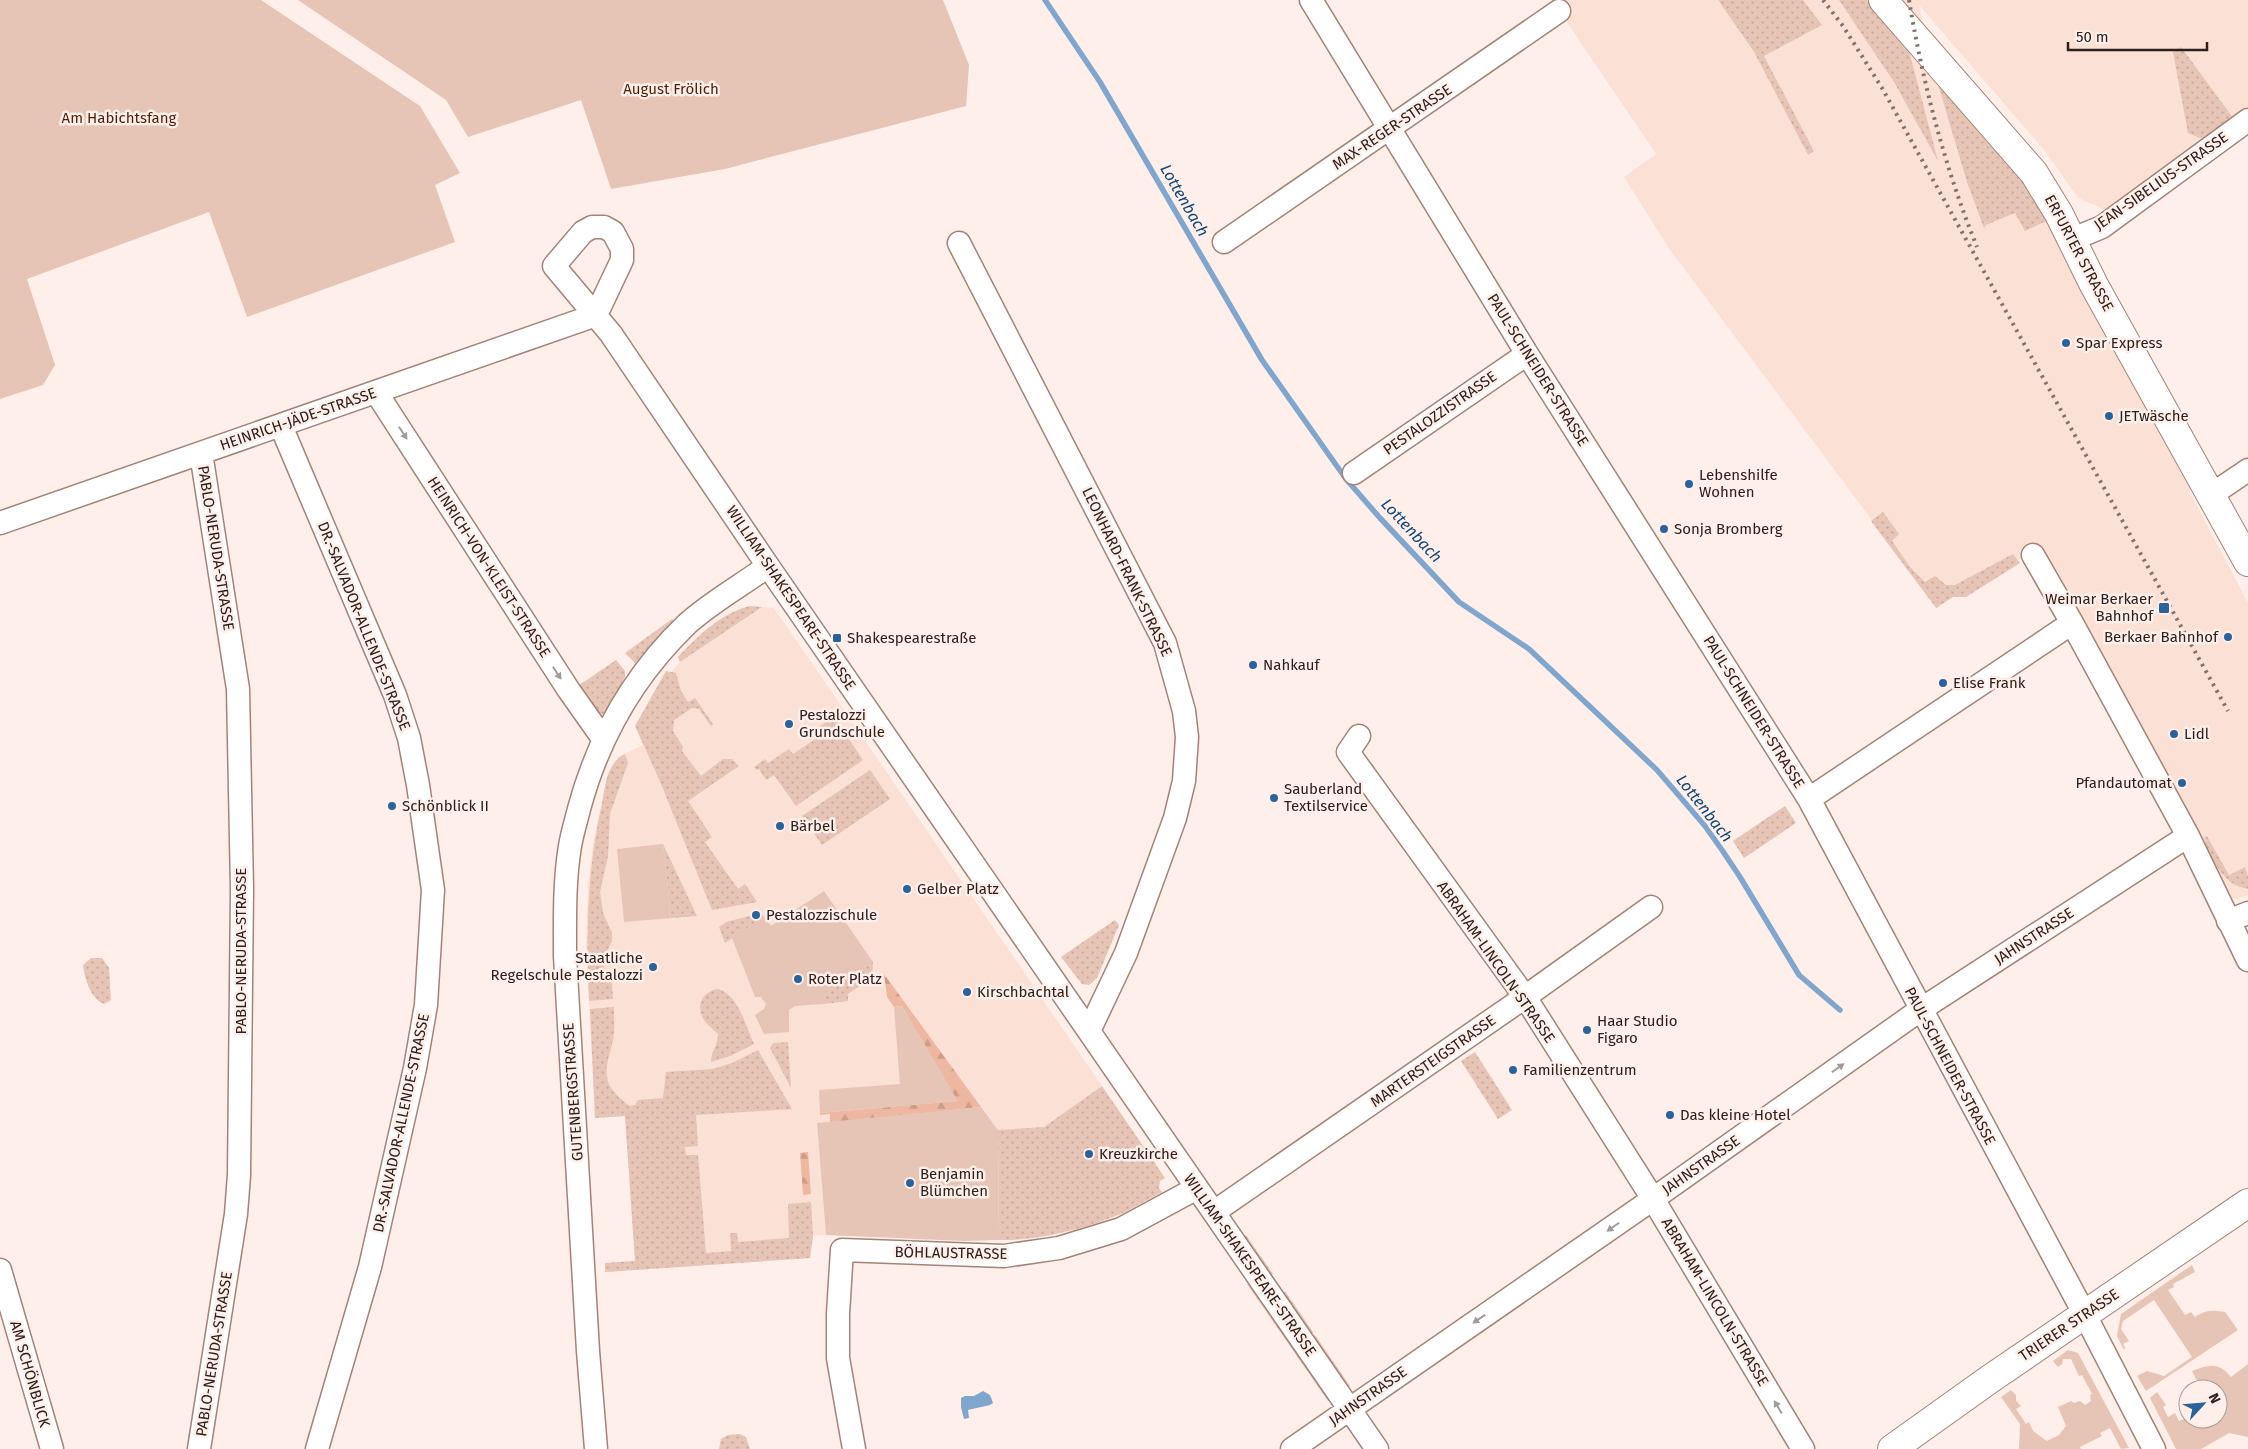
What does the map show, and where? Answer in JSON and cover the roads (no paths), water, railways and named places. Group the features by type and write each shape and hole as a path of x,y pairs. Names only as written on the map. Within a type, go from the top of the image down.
{"street":[{"name":"PAUL-SCHNEIDER-STRASSE","path":"1311,0 1391,128 1527,354 1809,800 2085,1315 2154,1449"},
{"name":"ERFURTER STRASSE","path":"1883,0 2034,173 2072,238 2094,285 2248,562"},
{"name":"MAX-REGER-STRASSE","path":"1224,242 1559,11"},
{"name":"JEAN-SIBELIUS-STRASSE","path":"2072,238 2102,227 2248,120"},
{"name":"LEONHARD-FRANK-STRASSE","path":"959,243 1165,643 1184,711 1187,761 1175,818 1126,953 1089,1031"},
{"name":"WILLIAM-SHAKESPEARE-STRASSE","path":"596,314 1377,1449"},
{"name":"HEINRICH-JÄDE-STRASSE","path":"0,523 596,314"},
{"name":"PESTALOZZISTRASSE","path":"1354,473 1527,354"},
{"name":"HEINRICH-VON-KLEIST-STRASSE","path":"376,392 562,681 604,740"},
{"name":"DR.-SALVADOR-ALLENDE-STRASSE","path":"281,426 395,695 408,738 418,785 433,890 426,1005 416,1068 370,1267 317,1449"},
{"name":"PABLO-NERUDA-STRASSE","path":"199,1449 236,1214 240,1175 242,889 238,688 200,453"},
{"path":"2211,495 2248,470"},
{"path":"2033,556 2072,622 2188,836 2238,917 2248,960"},
{"name":"GUTENBERGSTRASSE","path":"596,1449 567,998 565,909 570,845 585,788 604,740 616,714 658,653 689,622 768,566"},
{"path":"1809,800 2072,622"},
{"name":"ABRAHAM-LINCOLN-STRASSE","path":"1358,736 1348,752 1525,997 1653,1199 1803,1449"},
{"name":"JAHNSTRASSE","path":"1292,1449 1653,1199 1920,1010 2188,836"},
{"name":"MARTERSTEIGSTRASSE","path":"1214,1212 1525,997 1651,907"},
{"name":"BÖHLAUSTRASSE","path":"854,1449 838,1358 838,1314 842,1250 1004,1256 1059,1248 1121,1229 1197,1188"},
{"name":"TRIERER STRASSE","path":"1892,1449 2248,1203"},
{"name":"AM SCHÖNBLICK","path":"0,1270 52,1449"}],"water":[{"path":"983,1391 990,1395 993,1403 968,1410 969,1418 964,1419 961,1398 974,1396"}],"waterway":[{"name":"Lottenbach","path":"1045,0 1100,82 1262,360 1346,479 1459,602 1529,649 1657,770 1705,826 1722,850 1799,975 1840,1010"}],"railway":[{"path":"1823,0 1843,26 1882,88 2228,711"},
{"path":"1909,0 1921,63 1936,125 1965,217 1977,247"}],"place":[{"name":"Spar Express","path":"2066,343"},
{"name":"JETwäsche","path":"2109,416"},
{"name":"Lebenshilfe Wohnen","path":"1689,484"},
{"name":"Sonja Bromberg","path":"1664,529"},
{"name":"Weimar Berkaer Bahnhof","path":"2164,608"},
{"name":"Berkaer Bahnhof","path":"2228,637"},
{"name":"Shakespearestraße","path":"837,638"},
{"name":"Nahkauf","path":"1253,665"},
{"name":"Elise Frank","path":"1943,683"},
{"name":"Pestalozzi Grundschule","path":"789,724"},
{"name":"Lidl","path":"2174,734"},
{"name":"Pfandautomat","path":"2182,783"},
{"name":"Sauberland Textilservice","path":"1274,798"},
{"name":"Schönblick II","path":"392,806"},
{"name":"Bärbel","path":"780,826"},
{"name":"Gelber Platz","path":"907,889"},
{"name":"Pestalozzischule","path":"756,915"},
{"name":"Staatliche Regelschule Pestalozzi","path":"653,967"},
{"name":"Roter Platz","path":"798,979"},
{"name":"Kirschbachtal","path":"967,992"},
{"name":"Haar Studio Figaro","path":"1587,1030"},
{"name":"Familienzentrum","path":"1513,1070"},
{"name":"Das kleine Hotel","path":"1670,1115"},
{"name":"Kreuzkirche","path":"1089,1154"},
{"name":"Benjamin Blümchen","path":"910,1183"}],"park label":[{"name":"August Frölich","path":"671,89"},
{"name":"Am Habichtsfang","path":"119,118"}]}
